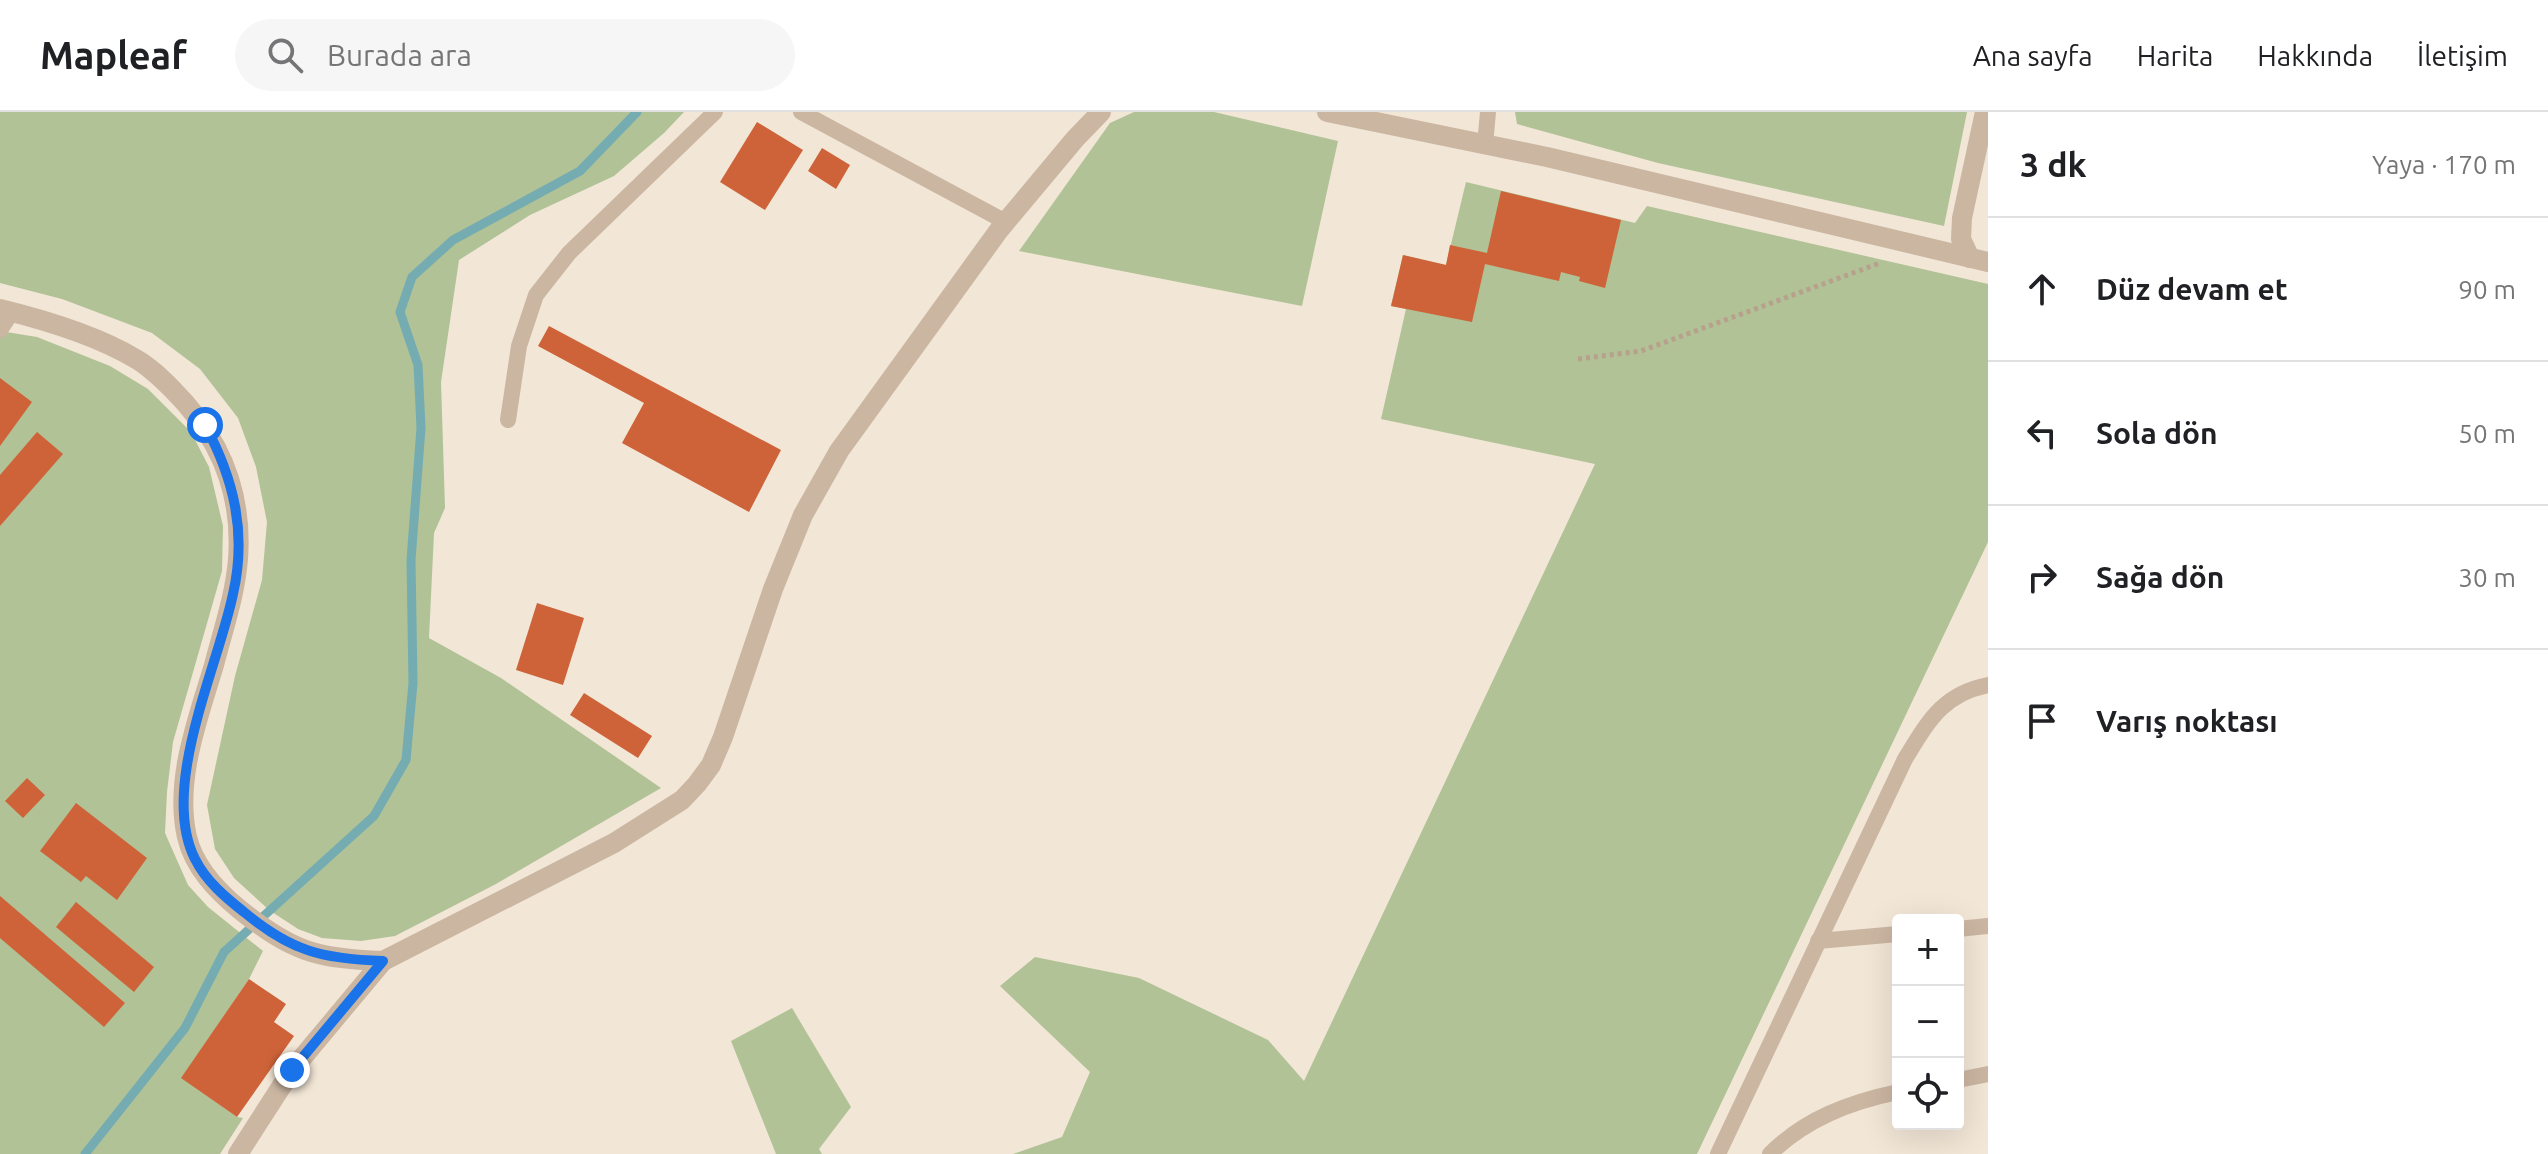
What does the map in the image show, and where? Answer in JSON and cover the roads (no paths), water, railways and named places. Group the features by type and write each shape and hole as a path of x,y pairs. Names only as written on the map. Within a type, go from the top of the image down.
{"street":[{"path":"238,1154 292,1070 383,961 614,843 682,800 697,784 711,765 723,737 773,589 803,515 839,451 1006,222 1101,112"},
{"path":"1327,112 1485,145 1979,260"},
{"path":"1979,260 1961,239 1962,218 1983,143 1985,112"},
{"path":"6,310 106,345 137,360 161,378 205,425 223,458 232,489 238,524 237,569 234,593 189,752 184,782 187,838 195,860 218,892 271,935 317,954 346,960 383,961"}],"lane":[{"path":"508,420 519,346 536,295 569,253 715,112"},
{"path":"801,112 1006,222"},
{"path":"1485,145 1488,112"},
{"path":"0,330 6,310"},
{"path":"1718,1154 1905,759 1931,718 1948,701 1965,690 1988,685"},
{"path":"1964,928 1988,926"},
{"path":"1818,941 1892,935"},
{"path":"1964,1079 1988,1074"},
{"path":"1770,1154 1789,1135 1817,1118 1892,1094"}],"waterway":[{"path":"85,1154 185,1028 224,952 374,816 406,760 413,683 411,560 421,428 418,365 400,312 412,277 453,240 580,171 637,112"}]}
